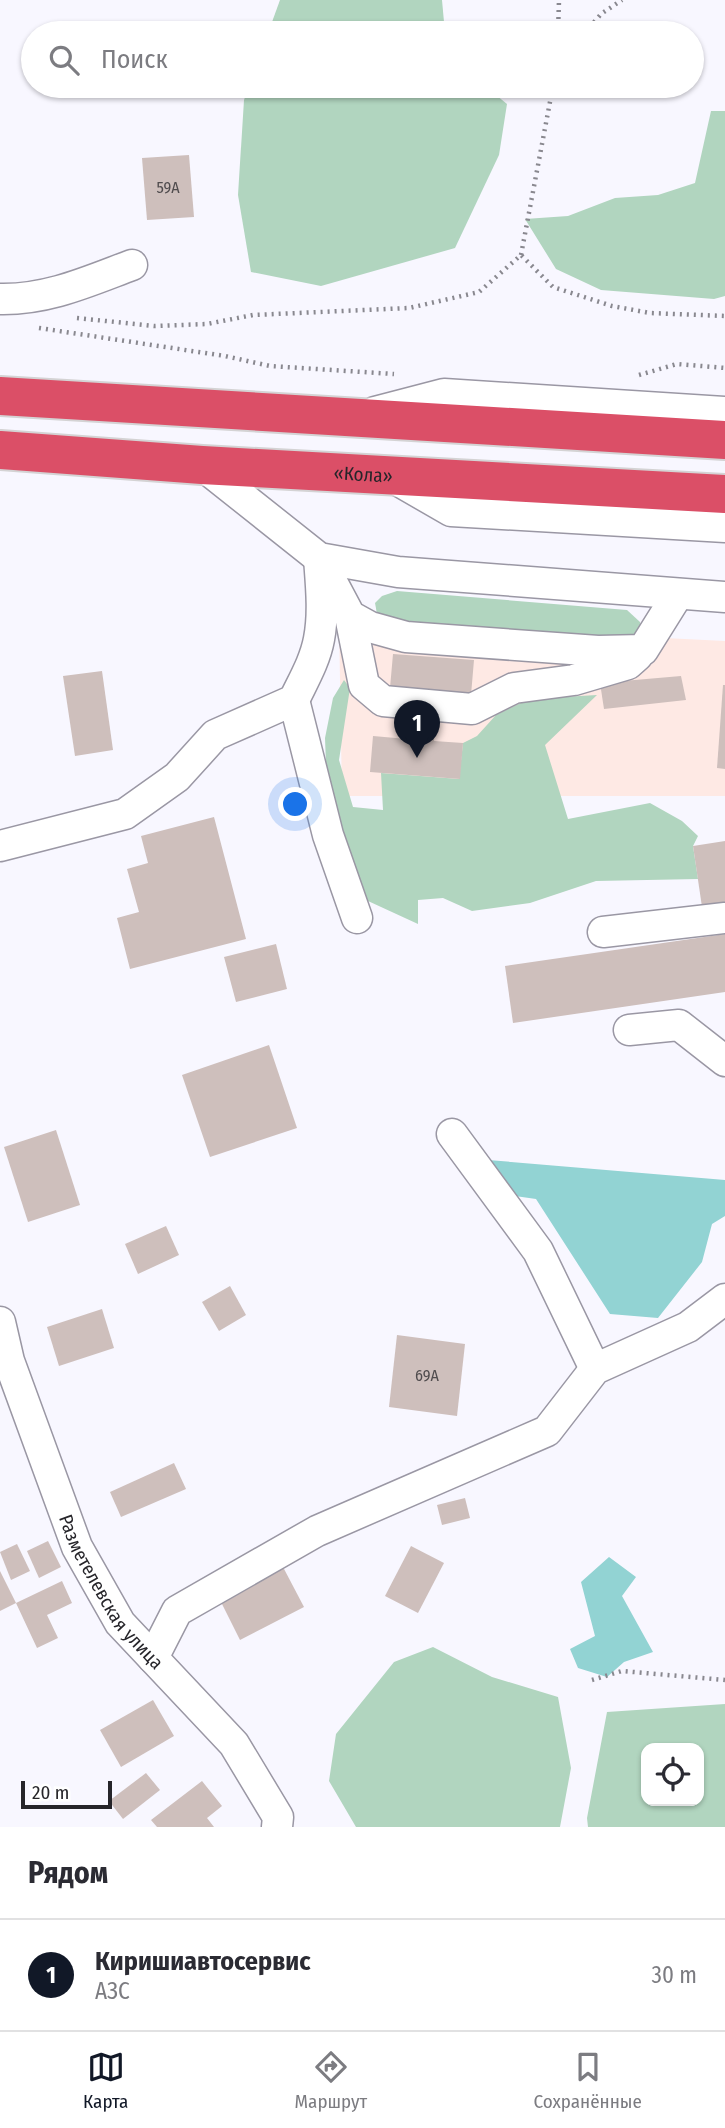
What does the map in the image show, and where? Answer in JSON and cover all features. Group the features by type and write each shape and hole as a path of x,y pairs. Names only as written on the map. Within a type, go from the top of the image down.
{"highway":[{"path":"0,396 725,440"},
{"name":"«Кола»","path":"0,450 202,465 725,494"}],"street":[{"path":"0,299 51,295 132,265"},
{"path":"356,416 444,394 725,412"},
{"path":"202,465 319,558 350,616 364,685 383,701 472,709 514,688 574,680 628,664 643,650 678,594"},
{"path":"388,475 451,511 725,527"},
{"path":"319,558 398,572 725,597"},
{"path":"319,558 322,600 319,640 294,700 328,835 357,918"},
{"path":"350,616 370,627 406,636 598,651 643,650"},
{"path":"0,845 125,814 177,777 215,735 294,700"},
{"path":"603,932 725,918"},
{"path":"629,1030 679,1025 725,1061"},
{"path":"452,1135 538,1251 595,1370"},
{"path":"153,1658 177,1611 317,1531 547,1432 595,1370 688,1327 725,1299"},
{"name":"Разметелевская улица","path":"0,1322 9,1362 77,1547 120,1623 234,1744 278,1817 277,1827"}],"path":[{"path":"558,0 558,21"},
{"path":"595,21 622,0"},
{"path":"71,318 167,326 207,324 253,315 409,308 480,292 521,255 551,98"},
{"path":"521,255 553,287 612,306 650,313 725,316"},
{"path":"33,327 225,356 270,366 399,374"},
{"path":"628,379 677,365 725,368"},
{"path":"592,1680 622,1671 725,1680"}],"shaded area":[{"path":"339,622 725,641 725,796 342,796"}],"green space":[{"path":"280,0 442,0 444,21 272,21"},
{"path":"500,98 507,104 499,155 455,248 321,286 251,272 238,195 244,100"},
{"path":"711,111 725,111 725,296 714,299 601,290 556,269 525,219 568,216 615,198 658,195 695,183"},
{"path":"397,591 627,610 640,622 642,630 637,637 625,640 385,622 377,614 375,603 382,596"},
{"path":"344,680 350,688 339,760 353,807 383,810 381,773 459,779 463,743 477,736 496,715 529,699 597,695 545,745 568,819 650,803 682,821 698,836 693,846 698,879 596,881 530,903 472,911 443,898 418,900 418,924 368,901 345,852 327,790 325,738 333,698"},
{"path":"433,1647 492,1677 558,1697 571,1768 560,1827 356,1827 329,1781 336,1734 394,1662"},
{"path":"725,1704 725,1827 588,1827 587,1818 607,1712"}],"water":[{"path":"488,1160 725,1180 725,1216 712,1224 702,1262 658,1318 610,1314 536,1199 508,1195"},
{"path":"609,1557 636,1577 622,1596 653,1652 624,1662 607,1677 578,1668 570,1649 595,1636 581,1582"}],"building":[{"path":"189,155 194,217 147,220 142,158"},
{"path":"393,654 474,660 471,695 437,693 434,741 463,743 460,779 370,772 373,736 407,739 410,690 390,688"},
{"path":"102,671 113,750 75,756 63,676"},
{"path":"681,676 686,700 604,709 600,683"},
{"path":"725,685 725,769 717,768"},
{"path":"214,817 246,939 130,969 117,918 139,912 127,869 148,863 141,836"},
{"path":"725,841 725,903 702,907 693,846"},
{"path":"725,934 725,992 513,1023 505,966"},
{"path":"276,944 287,989 236,1002 224,957"},
{"path":"269,1045 297,1128 210,1157 182,1075"},
{"path":"56,1130 80,1205 28,1222 4,1147"},
{"path":"166,1226 179,1255 138,1274 125,1244"},
{"path":"230,1286 246,1315 219,1331 202,1302"},
{"path":"102,1309 114,1348 59,1366 47,1327"},
{"path":"397,1335 465,1344 457,1416 389,1407"},
{"path":"174,1463 186,1489 121,1517 110,1492"},
{"path":"465,1498 470,1518 442,1525 437,1505"},
{"path":"48,1541 61,1567 39,1578 27,1551"},
{"path":"17,1544 30,1571 11,1580 0,1552"},
{"path":"411,1546 444,1563 418,1613 385,1596"},
{"path":"283,1567 304,1607 240,1640 220,1600"},
{"path":"0,1571 16,1603 0,1611"},
{"path":"62,1581 72,1603 47,1615 58,1638 37,1648 16,1603"},
{"path":"153,1700 174,1736 121,1767 100,1730"},
{"path":"146,1773 160,1790 123,1819 109,1801"},
{"path":"202,1781 222,1806 207,1818 214,1827 157,1827 151,1820"}],"place":[{"name":"Киришиавтосервис","path":"417,758"}]}
